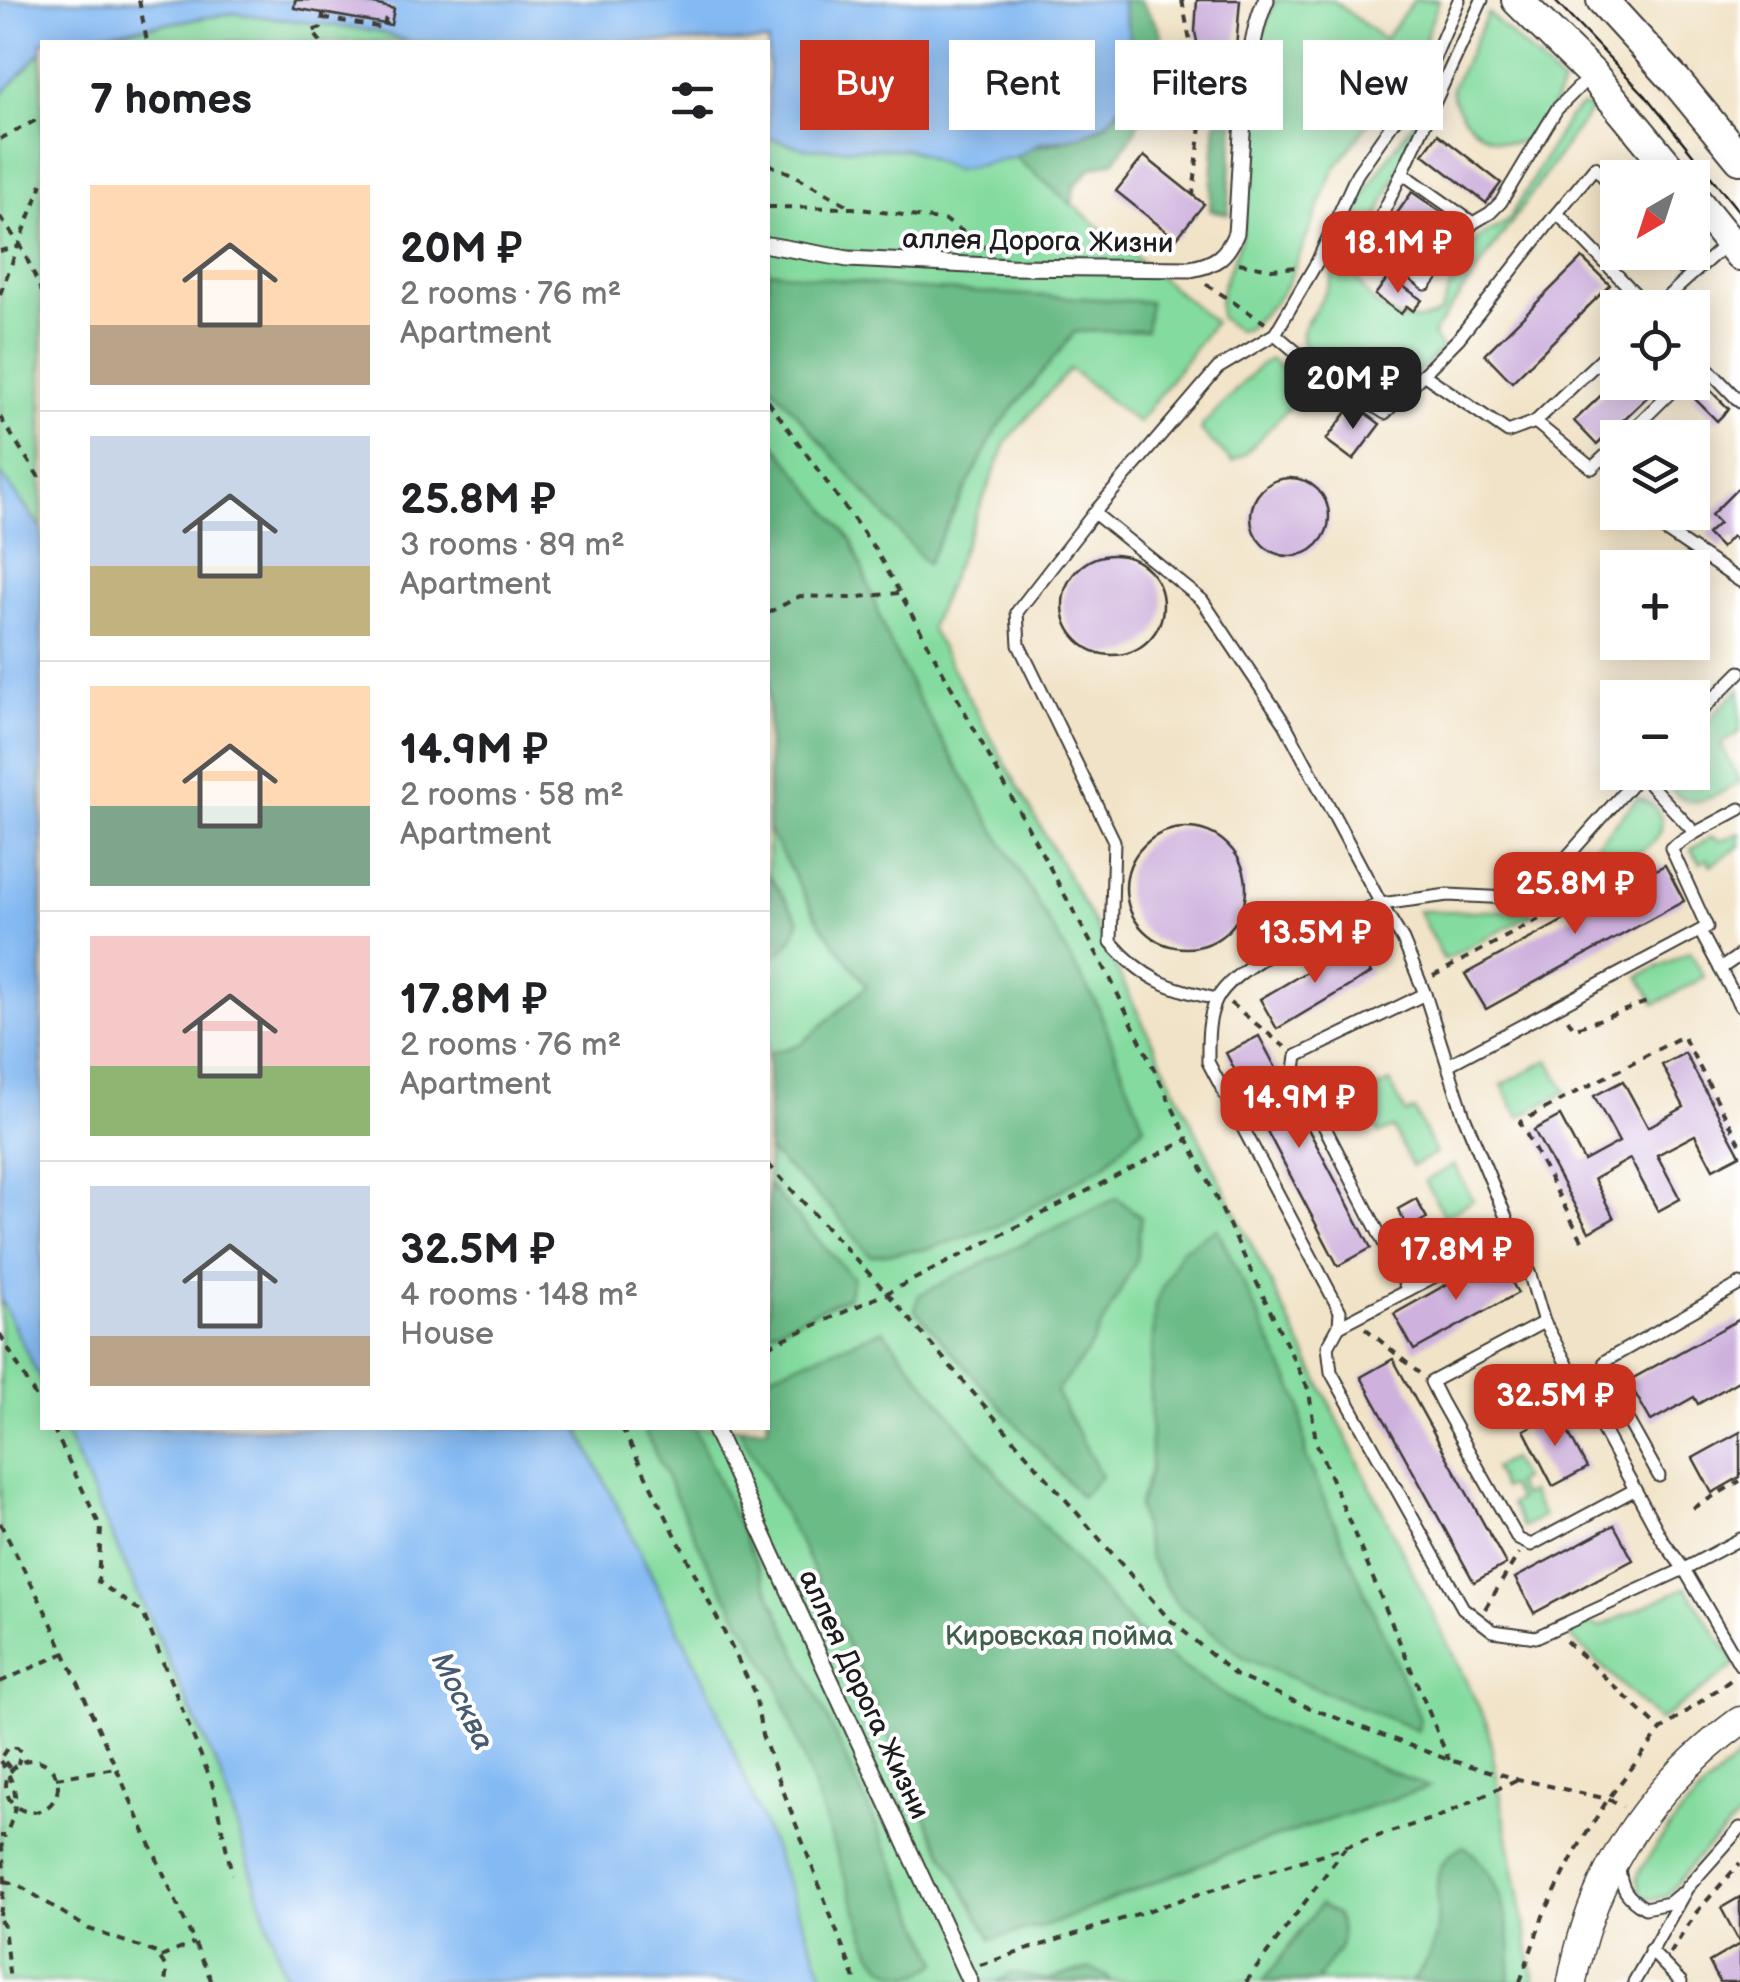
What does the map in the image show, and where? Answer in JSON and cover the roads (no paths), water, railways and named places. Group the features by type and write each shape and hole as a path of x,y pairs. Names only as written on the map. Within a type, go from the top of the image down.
{"main road":[{"path":"1517,0 1592,74 1663,160"},
{"path":"1602,0 1655,56 1740,159"},
{"path":"1710,218 1735,248"}],"street":[{"name":"аллея Дорога Жизни","path":"770,245 848,259 1010,267 1207,266 1230,249 1236,233 1248,78 1260,12 1266,0"},
{"name":"аллея Дорога Жизни","path":"715,1430 968,1976"},
{"path":"1572,1982 1588,1915 1623,1842 1682,1768 1740,1721"}],"lane":[{"path":"1222,1000 1176,989 1134,969 1111,942 1114,841 1019,645 1017,612 1094,513 1218,368 1276,334 1317,262 1357,174 1428,72 1459,0"},
{"path":"1482,0 1370,240 1426,284 1473,223 1501,202 1557,109 1592,74"},
{"path":"1276,334 1315,368 1385,413 1458,339 1595,167 1600,173"},
{"path":"1402,173 1473,223"},
{"path":"1557,213 1634,290"},
{"path":"1677,290 1735,248"},
{"path":"1423,374 1508,432 1535,422 1600,360"},
{"path":"1710,375 1740,402"},
{"path":"1642,420 1663,400"},
{"path":"1535,422 1592,468 1600,461"},
{"path":"1094,513 1202,600 1286,724 1394,922 1423,988 1464,1116 1514,1236 1544,1322 1663,1541 1684,1569 1740,1665"},
{"path":"1663,530 1740,581"},
{"path":"1710,702 1740,672"},
{"path":"1626,790 1530,900 1448,895 1381,904 1299,938 1233,980 1208,1032 1208,1062 1340,1311 1328,1346 1331,1372 1462,1608 1493,1632 1536,1637 1740,1539"},
{"path":"1657,790 1696,833"},
{"path":"1448,1065 1707,927 1672,848 1740,809"},
{"path":"1700,931 1740,1006"},
{"path":"1720,969 1740,955"},
{"path":"1408,1290 1295,1069 1297,1056 1423,988"},
{"path":"1338,1326 1514,1236"},
{"path":"1659,1476 1604,1376 1606,1362 1740,1284"},
{"path":"1544,1322 1431,1382 1518,1540 1524,1544 1531,1545 1634,1490"},
{"path":"1623,1842 1621,1886 1630,1900 1644,1908 1658,1907 1687,1888 1740,1828"},
{"path":"1634,1982 1687,1888"},
{"path":"1650,1950 1681,1982"}],"water":[{"path":"0,0 1121,0 1130,38 1115,40 1115,112 1095,128 1095,40 949,40 949,130 1092,130 1082,136 1040,143 1015,157 956,170 908,149 803,148 770,138 770,40 405,40 376,31 235,13 40,40 40,53 0,96"},
{"path":"0,472 40,527 40,1379 0,1298"},
{"name":"Москва","path":"64,1430 579,1430 710,1692 827,1982 287,1982 221,1776"}],"tram line":[{"path":"1554,0 1645,95 1740,213"}],"park label":[{"name":"Кировская пойма","path":"1059,1635"}]}
